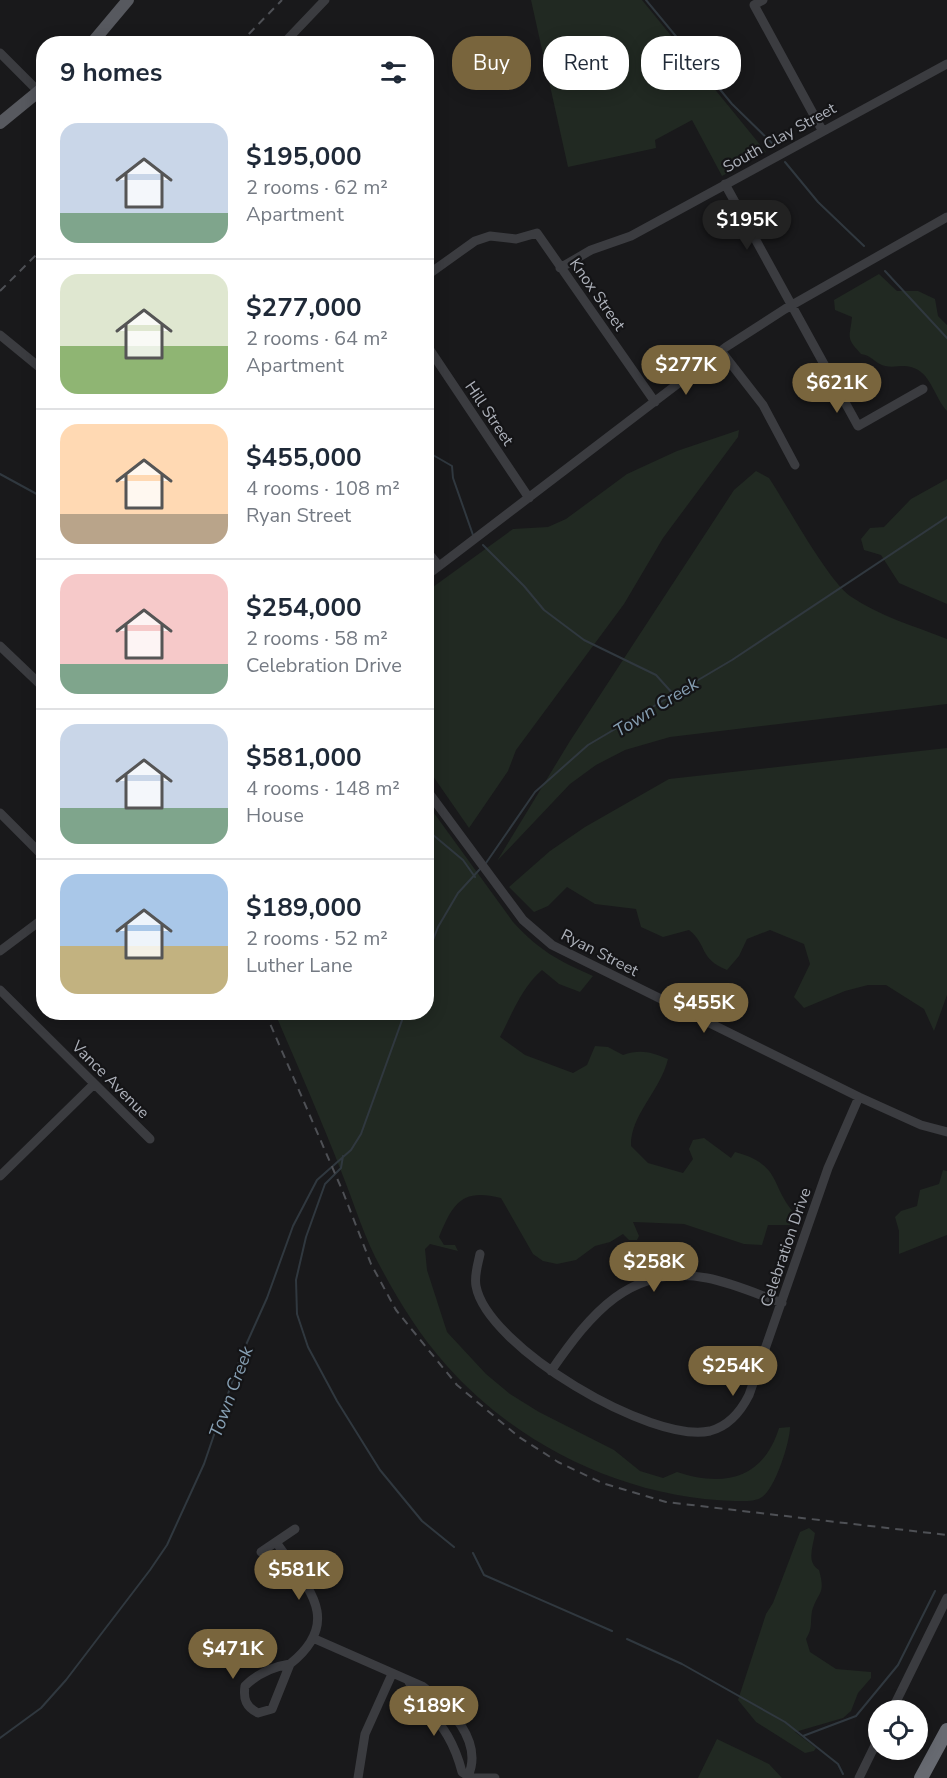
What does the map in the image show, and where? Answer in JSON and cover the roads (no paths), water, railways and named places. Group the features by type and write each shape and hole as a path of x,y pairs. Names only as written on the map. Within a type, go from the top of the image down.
{"highway":[{"path":"921,1778 947,1730"}],"main road":[{"path":"98,36 128,0"},
{"path":"0,123 36,94"}],"street":[{"path":"291,36 325,0"},
{"path":"759,2 822,130"},
{"path":"0,53 36,85"},
{"name":"South Clay Street","path":"560,268 591,250 631,236 947,64"},
{"path":"725,184 858,426 923,389"},
{"path":"434,570 721,351 792,305 947,217"},
{"name":"Knox Street","path":"434,270 475,241 490,236 516,238 537,233 655,402"},
{"path":"0,335 36,364"},
{"path":"721,351 762,405 795,465"},
{"name":"Hill Street","path":"434,356 529,498"},
{"path":"434,560 439,566"},
{"path":"0,646 36,680"},
{"name":"Ryan Street","path":"434,800 523,920 552,945 859,1097 921,1125 947,1132"},
{"path":"0,813 36,849"},
{"path":"0,951 36,924"},
{"name":"Vance Avenue","path":"0,990 150,1139"},
{"path":"0,1176 94,1084"},
{"name":"Celebration Drive","path":"480,1254 476,1286 482,1299 511,1337 551,1371 578,1390 620,1410 672,1428 700,1432 711,1431 733,1419 743,1407 782,1303 828,1168 859,1097"},
{"path":"551,1371 592,1315 617,1294 642,1281 674,1276 705,1278 782,1303"},
{"path":"261,1552 295,1529"},
{"path":"276,1542 315,1601 318,1614 315,1639 290,1664 272,1709 258,1713 250,1709 246,1702 245,1686 275,1666 290,1664"},
{"path":"897,1700 947,1598"},
{"path":"315,1639 422,1686 438,1697 462,1728 470,1743 471,1769 465,1777"},
{"path":"358,1778 365,1734 392,1674"},
{"path":"409,1682 442,1724 456,1750 465,1777"},
{"path":"859,1778 868,1760"},
{"path":"465,1777 495,1778"}],"waterway":[{"path":"646,0 732,104 774,145"},
{"path":"785,162 818,202 864,246"},
{"path":"885,271 947,338"},
{"path":"434,456 452,466 453,478 473,535"},
{"path":"0,474 36,494"},
{"name":"Town Creek","path":"486,863 535,792 588,745 732,660 947,517"},
{"path":"483,545 524,586 544,610 584,640 656,675 674,695"},
{"path":"434,836 463,860 475,877"},
{"name":"Town Creek","path":"434,937 458,893 480,869"},
{"name":"Town Creek","path":"0,1738 41,1708 66,1680 167,1545 204,1464 241,1356 267,1298 293,1226 317,1180 351,1150 361,1134 402,1020"},
{"path":"343,1156 341,1168 325,1184 306,1237 296,1280 297,1314 308,1347 337,1401 380,1470 422,1521 454,1547"},
{"path":"473,1553 484,1575 612,1631"},
{"path":"803,1736 856,1716 898,1665 935,1591"},
{"path":"627,1639 682,1664 785,1722 838,1764 843,1774"}],"railway":[{"path":"247,36 282,0"},
{"path":"0,291 36,255"},
{"path":"268,1020 343,1192 371,1264 396,1310 457,1385 519,1437 558,1462 602,1483 666,1502 947,1535"}]}
